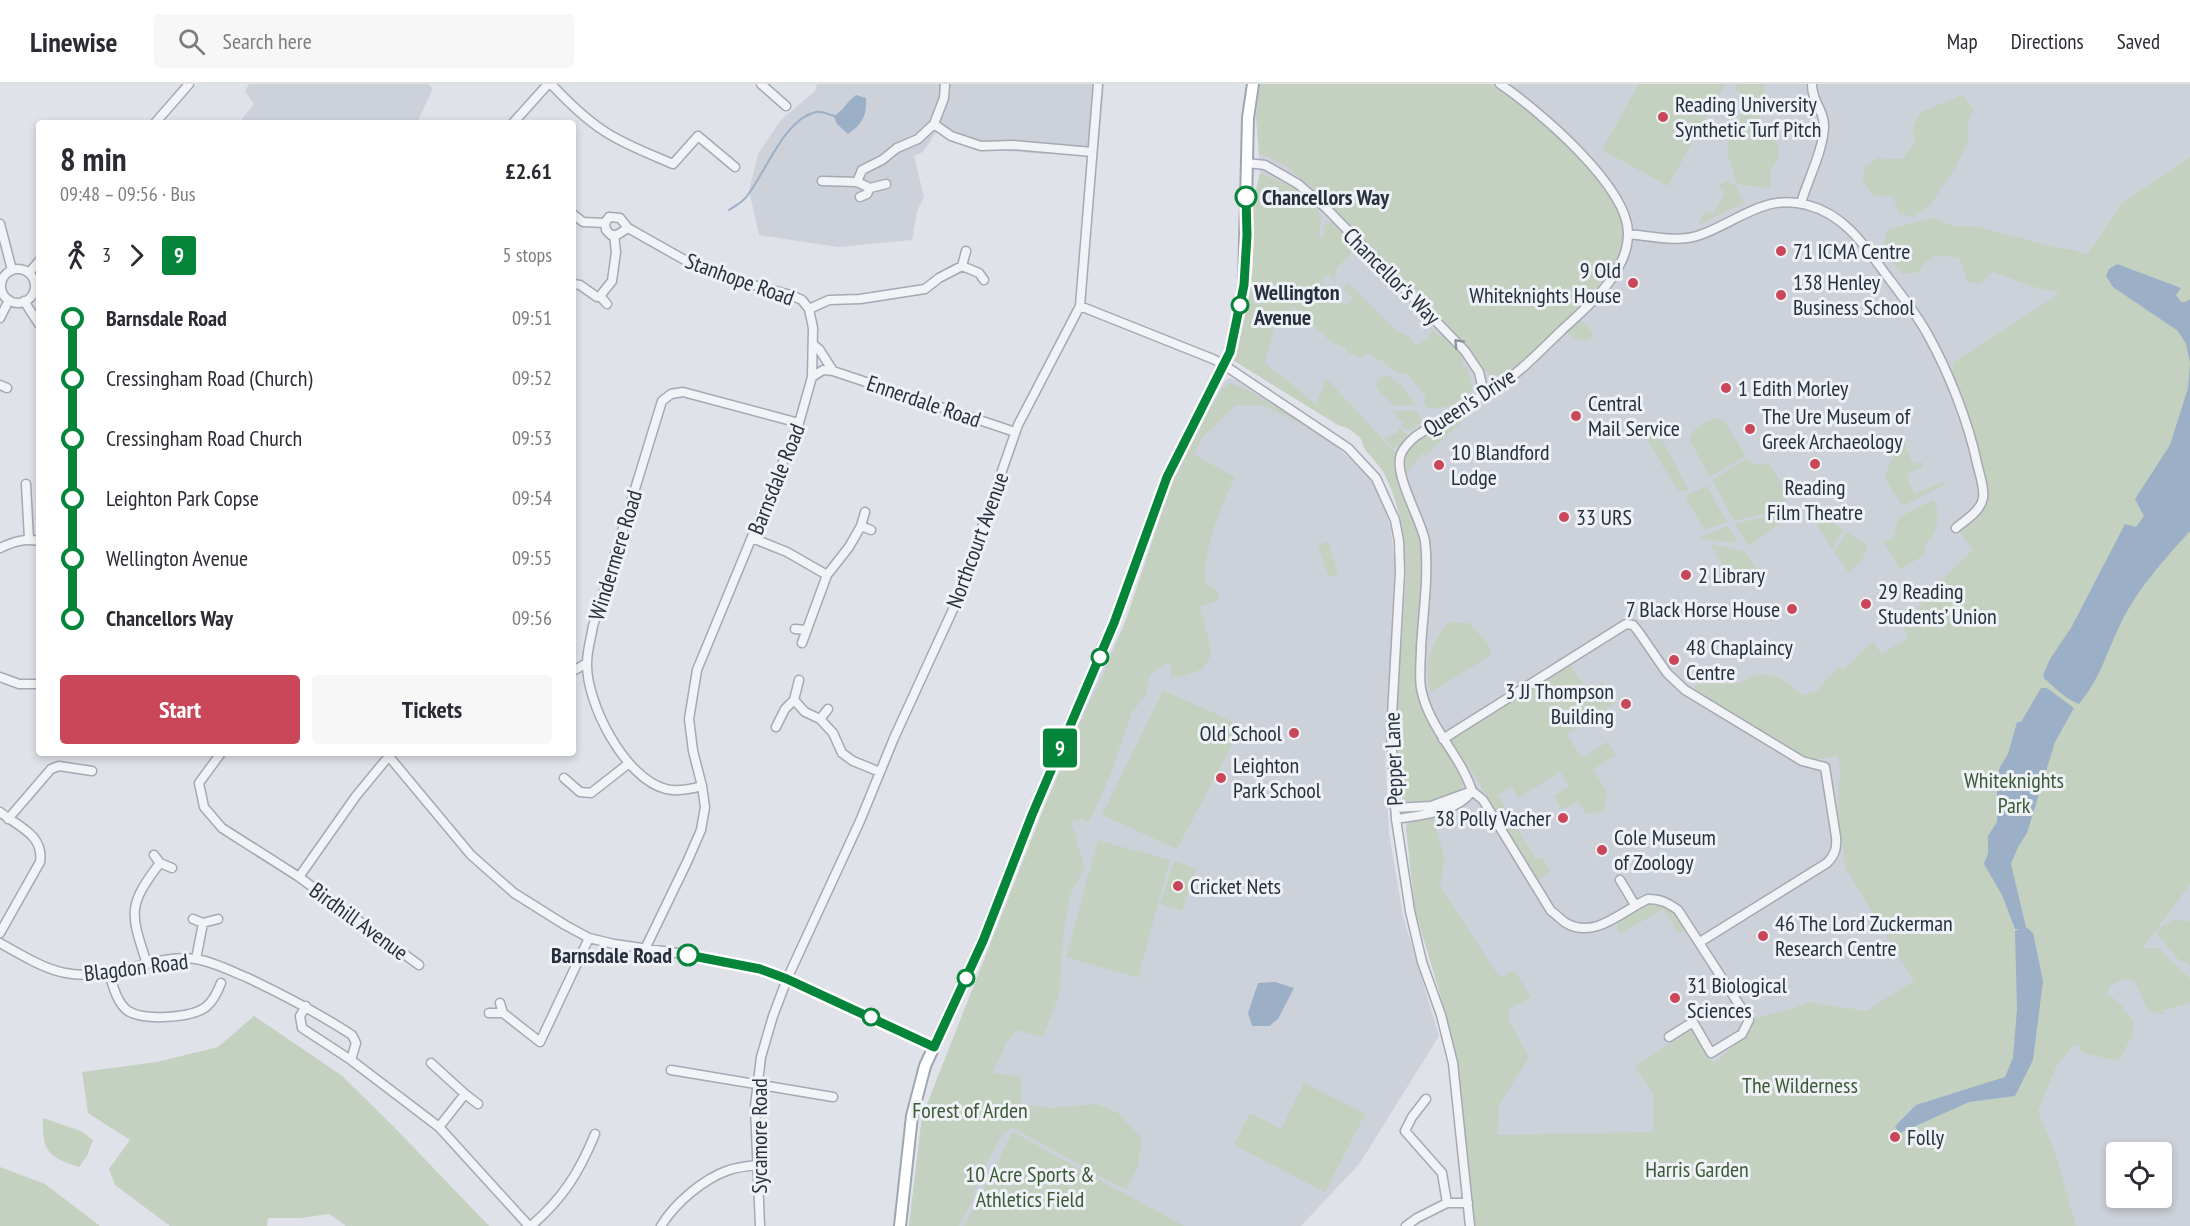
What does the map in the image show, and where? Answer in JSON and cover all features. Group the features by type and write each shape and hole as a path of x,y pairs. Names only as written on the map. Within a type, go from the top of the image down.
{"main road":[{"path":"900,1226 912,1116 921,1076 979,950 1032,815 1114,623 1167,477 1230,352 1244,285 1249,114 1253,84"}],"street":[{"path":"158,120 189,84"},
{"path":"516,120 549,84 591,122 645,152 673,164 698,136 735,167"},
{"path":"761,84 786,106"},
{"path":"857,182 862,170 882,160 897,148 918,139 934,124 945,98 945,84"},
{"name":"Northcourt Avenue","path":"787,979 955,605 1015,432 1080,306 1098,84"},
{"path":"1500,84 1526,102 1553,126 1602,179 1623,213 1628,234 1683,238 1700,235 1748,211 1770,203 1801,203 1824,210 1857,236 1916,317 1940,359 1971,437 1984,497 1980,506 1956,528"},
{"path":"1801,203 1824,130 1822,112 1813,99 1812,84"},
{"path":"934,124 951,136 981,146 1013,145 1092,152"},
{"name":"Chancellor's Way","path":"1247,163 1265,165 1281,173 1326,208 1465,351 1479,372 1484,394"},
{"path":"822,181 857,182 870,188 886,184"},
{"path":"860,197 867,194 870,188"},
{"name":"Stanhope Road","path":"576,216 583,222 605,223 609,217 616,216 628,228 690,264 730,279 791,295 801,300 809,309 829,300 860,299 925,290 939,278 962,266"},
{"path":"600,296 612,281 617,241 614,235 608,232 605,223"},
{"path":"0,224 12,270"},
{"path":"614,235 628,228"},
{"name":"Queen's Drive","path":"1628,234 1619,267 1596,297 1525,366 1416,436 1407,444 1401,455 1400,465 1425,540 1421,688 1426,706 1443,739 1467,777 1472,790 1483,800 1551,911 1566,923 1582,928 1596,927 1635,905"},
{"path":"966,251 962,266 979,273 984,280"},
{"path":"29,273 36,265"},
{"path":"21,269 29,273 34,283 33,294 24,301 9,300 2,290 1,279 12,270 21,269"},
{"path":"576,284 597,297 600,296 607,304"},
{"path":"0,318 9,300"},
{"path":"24,301 36,319"},
{"path":"1080,306 1213,359 1224,366"},
{"name":"Barnsdale Road","path":"645,950 701,830 705,807 693,751 689,719 691,697 697,670 799,423 812,377 813,322 809,309"},
{"path":"814,345 833,371"},
{"name":"Pepper Lane","path":"1224,366 1348,448 1370,470 1389,502 1399,541 1400,572 1391,733 1396,819 1412,921 1422,962 1441,1014 1453,1063 1470,1226"},
{"path":"812,377 823,370 833,371"},
{"name":"Ennerdale Road","path":"833,371 1015,432"},
{"name":"Windermere Road","path":"702,786 683,790 666,789 643,779 628,764 603,721 591,690 587,663 594,626 662,401 671,394 683,392 799,423"},
{"path":"26,484 29,539"},
{"path":"802,643 827,575 849,547 861,526 865,512"},
{"path":"861,526 871,530"},
{"path":"752,538 787,552 827,575"},
{"path":"0,548 29,539 36,540"},
{"path":"1443,739 1626,624 1633,625 1667,673 1685,690 1802,761 1825,767 1836,837 1837,848 1834,854 1827,863 1700,942"},
{"path":"795,629 806,630"},
{"path":"576,669 587,663"},
{"path":"0,677 19,684 36,684"},
{"path":"776,727 785,709 794,700 799,680"},
{"path":"794,700 805,712 820,719 833,733 842,753 852,761 880,772"},
{"path":"820,719 828,708"},
{"name":"Birdhill Avenue","path":"219,756 199,783 204,807 222,828 299,877 419,965"},
{"name":"Birdhill Avenue","path":"299,877 386,756"},
{"path":"388,756 459,842 486,868 535,908 589,938 645,950 705,957 760,969 787,979 934,1047"},
{"path":"564,778 580,792 591,793 628,764"},
{"path":"8,819 51,769 59,766 92,771"},
{"path":"1395,808 1431,806 1472,790"},
{"path":"1396,819 1451,807 1467,798 1472,790"},
{"path":"0,812 35,837 42,850 40,862 0,933"},
{"path":"154,855 160,863 172,868"},
{"path":"147,964 134,924 135,906 142,886 160,863"},
{"path":"1620,880 1635,905 1648,899 1658,899 1678,910 1749,1020 1742,1034 1712,1053 1693,1022 1669,1037"},
{"path":"193,919 203,922 218,919"},
{"path":"196,959 203,922"},
{"path":"500,1003 503,1013 540,1042 589,938"},
{"name":"Blagdon Road","path":"0,943 59,973 86,976 109,974 173,958 196,959 226,968 306,1006 352,1035 356,1043 351,1060"},
{"path":"109,974 119,1002 127,1010 139,1016 186,1014 206,1007 217,993 221,983"},
{"name":"Sycamore Road","path":"760,1226 755,1106 757,1083 761,1057 787,979"},
{"path":"306,1006 300,1016 302,1028 351,1060 439,1127 530,1226 554,1206 582,1166 595,1134"},
{"path":"489,1013 503,1013"},
{"path":"430,1063 478,1104"},
{"path":"671,1070 833,1097"},
{"path":"439,1127 465,1094"},
{"path":"1426,1099 1412,1117 1405,1131 1442,1173 1447,1203"},
{"path":"661,1226 684,1199 712,1178 730,1170 757,1165"},
{"path":"1406,1226 1447,1203 1468,1203"}],"shaded area":[{"path":"249,84 428,84 433,88 418,120 241,120 254,104 245,91"},
{"path":"817,84 1104,84 1098,153 1042,154 984,149 936,132 923,152 914,156 924,197 917,211 912,240 838,247 759,235 749,190 758,154 781,120 815,91"},
{"path":"1260,84 2190,84 2190,1226 1475,1226 1455,1060 1441,997 1415,910 1397,746 1397,701 1406,570 1403,527 1383,471 1364,448 1361,439 1348,428 1338,425 1233,360 1248,306 1253,268 1252,209 1260,173 1256,116"},
{"name":"Leighton Park School","path":"1229,378 1236,380 1331,442 1367,474 1383,501 1391,529 1395,568 1385,750 1389,833 1403,916 1439,1036 1360,1163 1301,1226 909,1226 922,1117 1084,710 1126,620 1158,524 1170,479 1224,382"}],"green space":[{"path":"1260,84 1490,84 1526,109 1592,174 1610,197 1621,217 1624,235 1622,247 1612,268 1598,287 1572,313 1593,334 1590,340 1577,339 1559,327 1522,362 1497,380 1480,366 1473,354 1319,194 1286,166 1259,153 1256,116"},
{"name":"Reading University Synthetic Turf Pitch","path":"1639,84 1725,84 1668,186 1602,150"},
{"path":"1737,84 1764,84 1765,104 1757,122 1772,127 1780,155 1770,171 1770,188 1737,184 1727,154 1730,129 1736,131 1747,96 1734,89"},
{"path":"1963,95 1973,110 1967,126 1968,141 1957,165 1931,204 1913,217 1899,213 1893,197 1874,196 1862,181 1865,167 1878,158 1903,159 1914,143 1913,125 1921,112"},
{"name":"Whiteknights Park","path":"2190,157 2190,884 2143,948 2158,948 2190,979 2190,1003 2163,1010 2164,1015 2148,1010 2135,982 2127,979 2112,984 2107,993 2120,1004 2133,1021 2132,1036 2119,1061 2083,1053 2077,1045 2072,1046 2056,1067 2038,1111 2056,1155 2076,1226 1475,1226 1455,1060 1441,997 1415,910 1406,828 1413,820 1432,815 1445,858 1440,886 1500,978 1514,970 1531,997 1508,1010 1510,1022 1529,1057 1499,1105 1497,1135 1653,1132 1653,1094 1635,1066 1694,1028 1714,1064 1753,1028 1749,1020 1808,1002 1866,1011 1914,981 1846,869 1837,812 1840,771 1838,756 1815,760 1803,756 1697,693 1694,690 1695,686 1704,683 1738,683 1753,676 1767,675 1786,682 1803,695 1817,691 1839,666 1843,670 1872,641 1882,654 1908,638 1903,628 1908,625 1907,621 1938,583 1973,550 1956,528 1984,497 1951,376 1954,362 2060,293 2031,286 1993,272 1980,284 1967,282 1959,258 1937,255 1924,263 1918,272 1903,274 1890,259 1885,247 1884,241 1889,229 1932,218 1953,226 1979,227 2087,255 2122,203"},
{"path":"1260,173 1295,188 1318,210 1321,218 1319,237 1323,238 1324,226 1330,221 1357,247 1337,268 1334,281 1328,274 1321,281 1345,306 1353,299 1343,288 1348,283 1396,331 1407,335 1417,346 1428,338 1432,331 1415,311 1439,336 1443,335 1453,339 1463,359 1463,365 1467,368 1473,389 1464,400 1441,408 1427,408 1424,401 1426,396 1406,373 1400,373 1388,367 1385,362 1365,353 1363,358 1346,352 1347,348 1331,342 1294,306 1287,313 1279,310 1265,363 1316,404 1326,378 1393,450 1401,455 1400,465 1425,540 1421,688 1443,738 1567,660 1587,690 1602,682 1615,703 1567,734 1582,758 1607,742 1616,755 1593,769 1607,792 1604,811 1586,814 1578,801 1562,810 1554,796 1569,786 1560,772 1518,798 1512,787 1498,795 1536,860 1542,857 1551,872 1538,880 1469,767 1464,770 1468,777 1460,790 1433,802 1403,801 1397,714 1406,585 1402,528 1395,500 1382,470 1367,452 1357,434 1338,425 1233,360 1248,306 1253,268 1252,209"},
{"path":"1726,181 1736,186 1743,201 1742,204 1701,224 1699,222 1706,211 1713,214 1725,192 1718,188"},
{"path":"1387,375 1401,385 1416,405 1393,405 1376,387 1378,380"},
{"name":"Forest of Arden","path":"1230,383 1248,390 1305,425 1261,405 1236,405 1201,439 1194,455 1235,477 1214,528 1207,555 1206,583 1219,593 1217,601 1200,607 1212,653 1203,669 1179,677 1171,677 1171,665 1165,663 1149,676 1146,695 1132,712 1109,778 1089,822 1081,819 1071,822 1085,867 1071,893 1064,929 1059,995 1043,1037 1017,1030 1006,1043 993,1073 1021,1077 1022,1104 1050,1108 1096,1104 1117,1112 1142,1139 1138,1165 1127,1189 1012,1127 1002,1135 976,1182 973,1200 959,1226 909,1226 922,1117 1045,805 1126,620 1158,524 1170,479 1221,389"},
{"path":"1392,411 1416,411 1423,422 1409,431 1401,425 1403,423"},
{"path":"1464,412 1467,417 1425,456 1422,453 1405,476 1405,459 1413,444"},
{"path":"1717,418 1725,422 1746,456 1710,477 1690,441 1696,429"},
{"path":"1400,427 1408,436 1394,448 1383,437 1388,438 1393,433 1396,435"},
{"path":"1657,431 1689,490 1680,492 1677,489 1644,435"},
{"path":"1902,436 1913,464 1921,461 1923,467 1906,474 1914,494 1944,482 1945,485 1902,506 1884,477"},
{"path":"1747,458 1753,465 1769,463 1790,497 1764,514 1734,521 1712,480"},
{"path":"1707,486 1727,522 1705,530 1686,499 1687,495"},
{"path":"1934,500 1938,518 1936,529 1926,543 1924,555 1900,570 1884,542 1893,537 1899,517"},
{"path":"1780,508 1787,519 1748,546 1735,524 1764,517"},
{"path":"1812,509 1843,530 1832,549 1810,514 1809,511"},
{"path":"1728,526 1736,539 1735,543 1698,538"},
{"path":"1847,532 1868,546 1862,560 1849,573 1834,552"},
{"path":"1328,542 1338,575 1329,577 1318,545"},
{"path":"1710,544 1744,551 1757,570 1734,585"},
{"path":"1448,622 1469,623 1488,644 1491,655 1431,692 1427,673 1430,655"},
{"path":"1163,690 1242,726 1177,849 1102,815"},
{"path":"1098,840 1170,860 1138,978 1066,957"},
{"name":"Cricket Nets","path":"1174,861 1196,868 1182,911 1160,904"},
{"path":"1652,901 1675,910 1685,924 1684,931 1679,934 1663,909 1620,934 1617,929 1617,920"},
{"path":"2173,920 2190,921 2190,965 2179,960 2157,934 2161,927"},
{"path":"254,1016 341,1075 489,1226 346,1226 329,1214 301,1218 268,1218 267,1226 170,1226 115,1185 109,1169 130,1140 88,1113 82,1072 157,1062 218,1047"},
{"path":"1304,1083 1365,1114 1325,1192 1234,1145 1250,1113 1281,1129"},
{"path":"43,1118 81,1131 93,1140 87,1156 79,1167 60,1160 49,1151 44,1138"},
{"name":"10 Acre Sports & Athletics Field","path":"1013,1132 1184,1226 964,1226"},
{"path":"0,1167 45,1184 100,1226 0,1226"}],"water":[{"path":"856,95 866,98 866,109 861,123 848,134 837,124 834,116"},
{"path":"2117,264 2181,288 2176,295 2181,302 2190,299 2190,363 2186,344 2178,331 2113,287 2106,276 2109,269"},
{"path":"2190,363 2190,531 2134,599 2098,675 2079,704 2061,693 2043,675 2050,659 2071,628 2125,524 2136,527 2144,516 2135,499 2170,445 2188,388"},
{"path":"2041,688 2047,688 2074,708 2055,742 2027,833 2011,864 2026,927 2033,933 2043,981 2033,1060 2015,1096 1969,1102 1900,1133 1895,1127 1916,1105 2005,1077 2013,1058 2017,1009 2015,931 2019,929 2015,929 2002,895 1984,864 1988,853 1988,836 1997,822 1997,779 2000,767 2008,754 2017,722 2021,722"},
{"path":"1275,982 1294,988 1278,1019 1269,1026 1252,1026 1248,1013 1258,983"}],"waterway":[{"path":"729,210 747,196 785,135 794,125 816,112 834,116"}],"bus line":[{"name":"9","path":"688,955 760,969 787,979 934,1047 983,941 1032,815 1114,623 1152,513 1167,477 1230,352 1244,285 1247,235 1246,197"}],"place":[{"name":"Reading University Synthetic Turf Pitch","path":"1663,117"},
{"name":"Chancellors Way","path":"1246,197"},
{"name":"71 ICMA Centre","path":"1781,251"},
{"name":"9 Old Whiteknights House","path":"1633,283"},
{"name":"138 Henley Business School","path":"1781,295"},
{"name":"Wellington Avenue","path":"1240,305"},
{"name":"1 Edith Morley","path":"1726,388"},
{"name":"Central Mail Service","path":"1576,416"},
{"name":"The Ure Museum of Greek Archaeology","path":"1750,429"},
{"name":"Reading Film Theatre","path":"1815,464"},
{"name":"10 Blandford Lodge","path":"1439,465"},
{"name":"33 URS","path":"1564,517"},
{"name":"2 Library","path":"1686,575"},
{"name":"29 Reading Students’ Union","path":"1866,604"},
{"name":"7 Black Horse House","path":"1792,609"},
{"name":"48 Chaplaincy Centre","path":"1674,660"},
{"name":"3 JJ Thompson Building","path":"1626,704"},
{"name":"Old School","path":"1294,733"},
{"name":"Leighton Park School","path":"1221,778"},
{"name":"38 Polly Vacher","path":"1563,818"},
{"name":"Cole Museum of Zoology","path":"1602,850"},
{"name":"Cricket Nets","path":"1178,886"},
{"name":"46 The Lord Zuckerman Research Centre","path":"1763,936"},
{"name":"Barnsdale Road","path":"688,955"},
{"name":"31 Biological Sciences","path":"1675,998"},
{"name":"Folly","path":"1895,1137"}],"park label":[{"name":"The Wilderness","path":"1800,1085"},
{"name":"Harris Garden","path":"1697,1169"}]}
